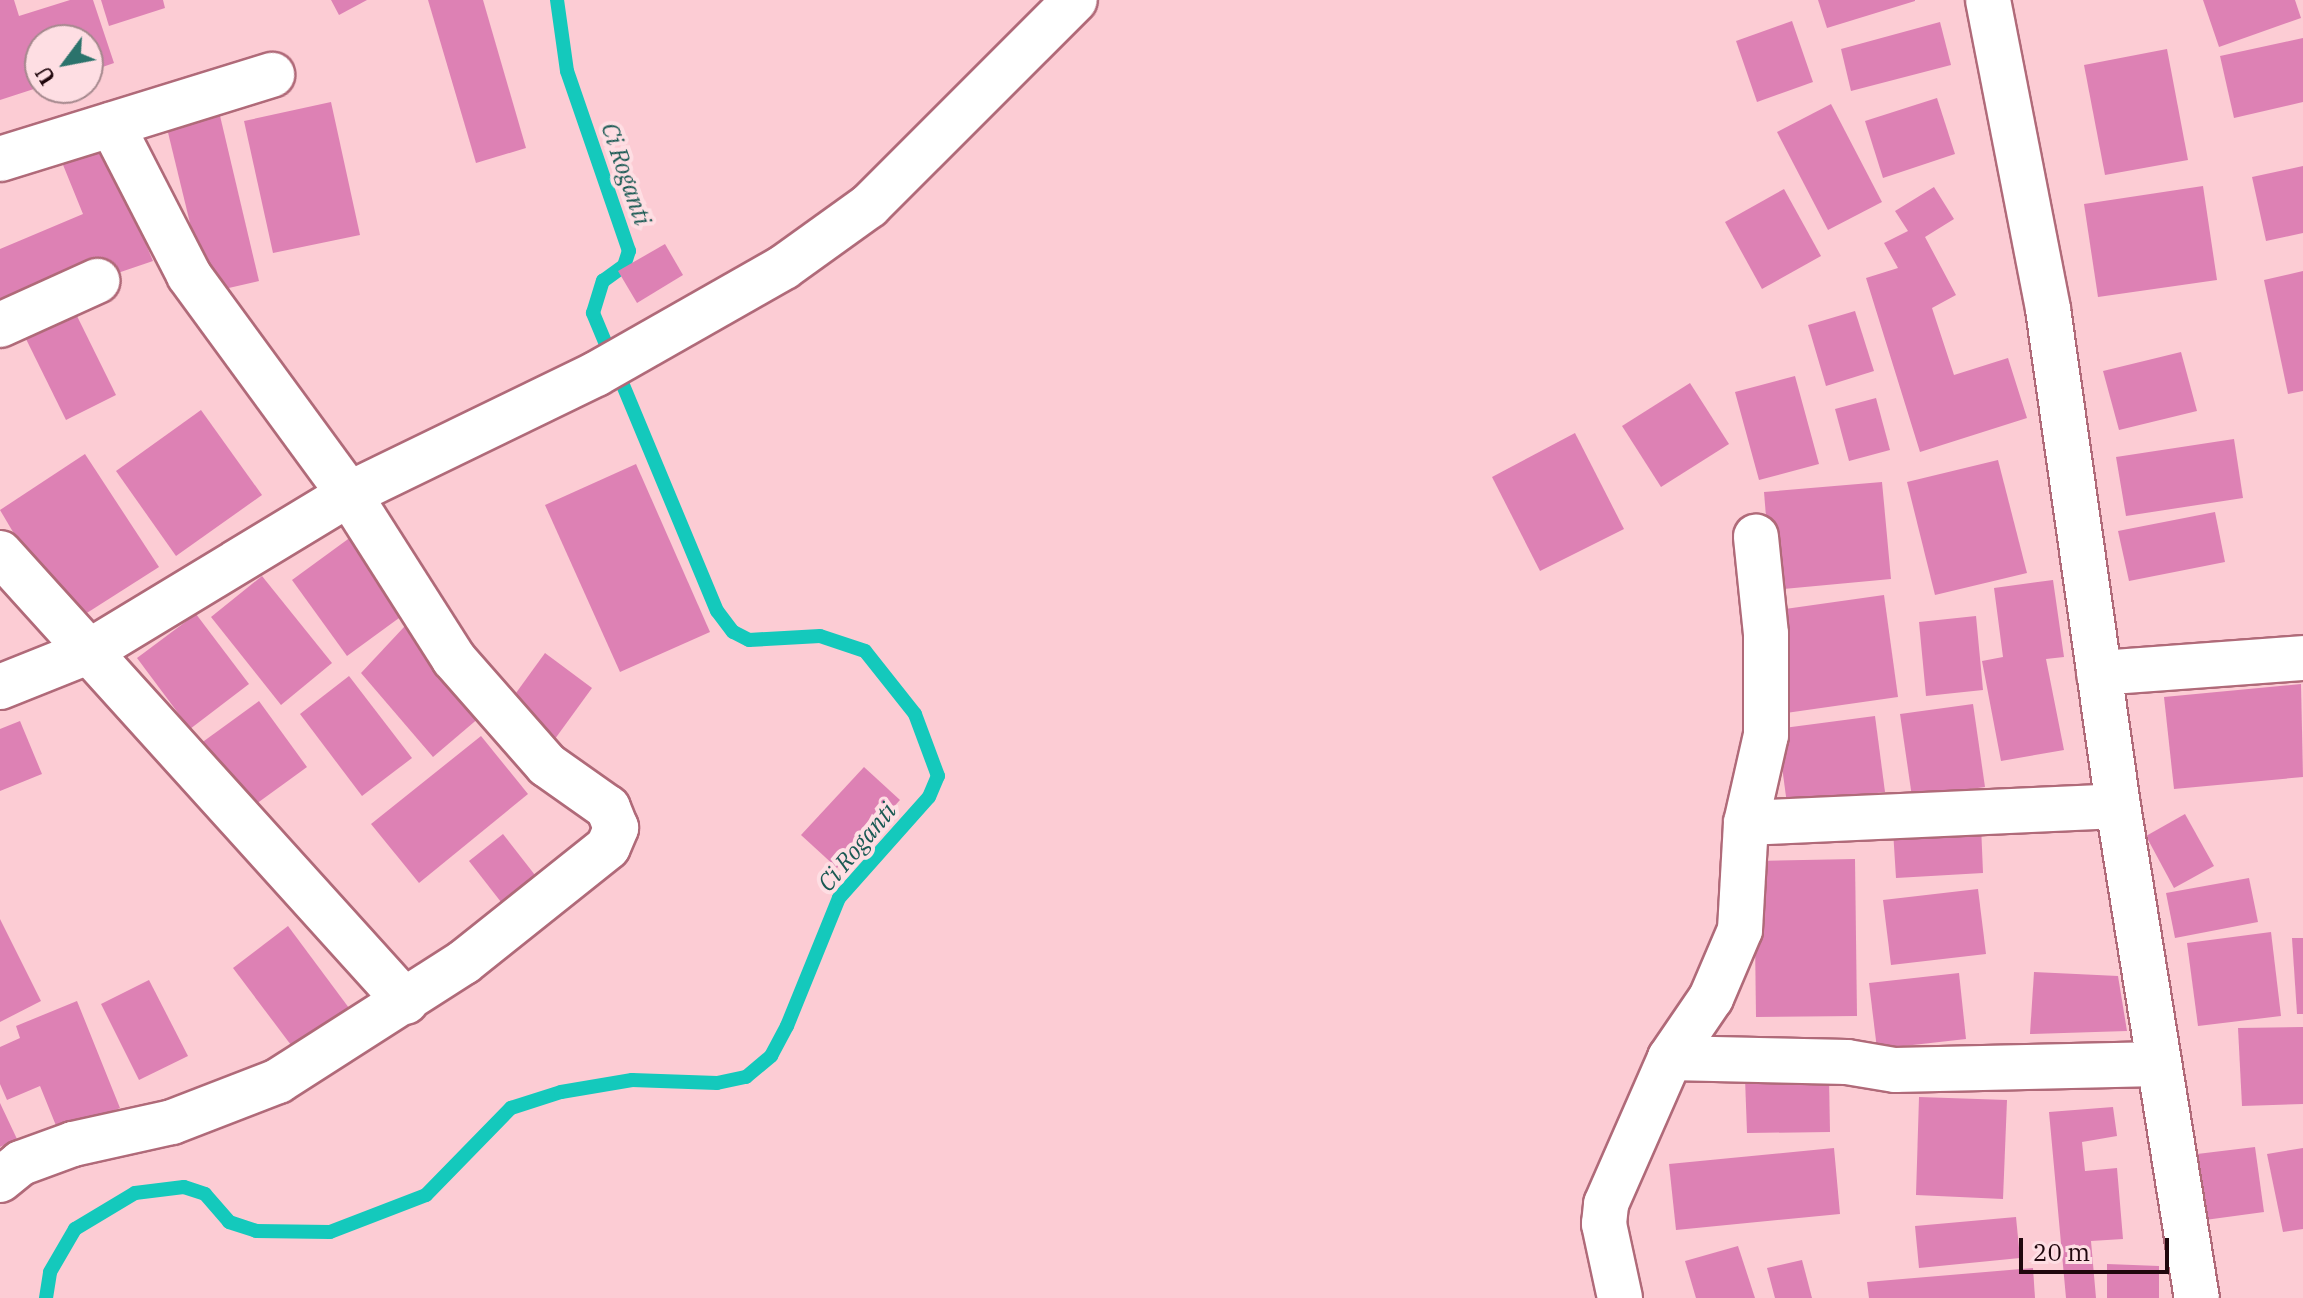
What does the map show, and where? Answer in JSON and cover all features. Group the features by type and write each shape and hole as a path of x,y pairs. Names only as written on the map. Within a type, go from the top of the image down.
{"street":[{"path":"0,687 90,651 349,494 612,364 784,267 869,206 1075,0"},
{"path":"1988,0 2048,309 2118,806 2197,1298"},
{"path":"0,159 272,75"},
{"path":"0,1180 21,1163 73,1144 172,1122 278,1081 406,1002 608,847 616,819 547,765 454,659 349,494 189,275 112,125"},
{"path":"0,325 97,281"},
{"path":"1620,1298 1604,1224 1606,1204 1670,1058 1711,998 1740,930 1746,823 1766,735 1766,634 1756,537"},
{"path":"0,553 406,1002"},
{"path":"2099,673 2303,658"},
{"path":"1746,823 2118,806"},
{"path":"1670,1058 1847,1062 1895,1070 2159,1064"}],"building":[{"path":"0,0 14,0 19,16 70,0 93,0 101,24 24,24 24,92 0,100"},
{"path":"101,0 163,0 165,8 109,26"},
{"path":"331,0 367,0 339,15"},
{"path":"428,0 483,0 526,148 476,163"},
{"path":"1818,0 1915,0 1915,1 1827,28"},
{"path":"2203,0 2295,0 2301,18 2219,47"},
{"path":"1792,21 1813,82 1757,102 1736,41"},
{"path":"1940,22 1951,65 1851,91 1841,49"},
{"path":"104,33 114,63 104,66"},
{"path":"2303,38 2303,102 2234,118 2220,56"},
{"path":"2167,49 2188,160 2105,175 2084,65"},
{"path":"1937,98 1955,154 1883,178 1865,121"},
{"path":"331,102 360,235 273,253 244,121"},
{"path":"217,103 259,281 207,293 164,116"},
{"path":"1831,104 1882,202 1828,230 1777,132"},
{"path":"101,138 153,261 0,313 0,249 83,214 59,155"},
{"path":"2303,166 2303,233 2266,241 2252,177"},
{"path":"2203,186 2217,280 2098,297 2084,204"},
{"path":"1934,187 1954,219 1925,237 1956,295 1932,308 1954,375 2008,358 2027,418 1920,452 1866,278 1898,268 1884,243 1908,231 1895,211"},
{"path":"1784,189 1821,256 1762,289 1725,222"},
{"path":"665,244 683,275 637,303 618,271"},
{"path":"2303,271 2303,391 2288,394 2264,280"},
{"path":"1855,311 1874,371 1826,386 1808,325"},
{"path":"76,314 116,395 66,420 26,339"},
{"path":"2181,352 2197,411 2119,430 2103,371"},
{"path":"1795,376 1819,464 1759,480 1735,392"},
{"path":"1690,383 1729,444 1661,487 1622,426"},
{"path":"1876,398 1890,450 1849,461 1835,409"},
{"path":"201,410 262,495 176,556 116,471"},
{"path":"1575,433 1624,529 1540,571 1492,477"},
{"path":"2234,439 2243,498 2126,516 2116,457"},
{"path":"85,454 159,567 68,625 0,510"},
{"path":"1998,460 2027,573 1935,595 1907,482"},
{"path":"636,464 710,632 620,672 545,505"},
{"path":"1882,482 1891,579 1772,590 1764,492"},
{"path":"2215,512 2225,562 2129,581 2118,531"},
{"path":"355,534 410,610 347,656 292,580"},
{"path":"262,576 332,663 281,705 211,617"},
{"path":"2053,580 2064,657 2046,659 2064,750 2001,761 1982,661 2003,657 1994,588"},
{"path":"1884,595 1898,697 1786,713 1771,611"},
{"path":"196,614 249,684 190,729 137,658"},
{"path":"1976,616 1983,690 1926,696 1919,622"},
{"path":"405,626 480,717 433,757 361,673"},
{"path":"545,653 592,688 552,743 505,708"},
{"path":"349,676 412,758 362,796 300,714"},
{"path":"2301,684 2303,777 2174,789 2164,697"},
{"path":"259,701 307,767 241,815 193,749"},
{"path":"1973,704 1985,787 1912,797 1900,714"},
{"path":"1875,716 1885,792 1787,804 1777,729"},
{"path":"20,721 42,774 0,791 0,729"},
{"path":"481,736 528,794 419,883 371,824"},
{"path":"864,767 900,800 837,868 801,835"},
{"path":"2185,814 2214,866 2174,888 2146,836"},
{"path":"1981,825 1983,873 1896,878 1893,830"},
{"path":"503,834 542,884 508,911 469,861"},
{"path":"1855,859 1857,1016 1756,1017 1754,861"},
{"path":"2249,878 2258,922 2175,938 2166,893"},
{"path":"1978,889 1986,954 1891,965 1883,900"},
{"path":"0,919 41,1001 0,1022"},
{"path":"288,926 349,1008 294,1049 233,968"},
{"path":"2271,932 2281,1016 2198,1026 2187,943"},
{"path":"2292,938 2303,938 2303,1014 2297,1014"},
{"path":"2034,972 2118,976 2127,1031 2030,1034"},
{"path":"1959,973 1966,1039 1877,1049 1869,983"},
{"path":"149,980 188,1056 139,1080 101,1004"},
{"path":"77,1001 120,1108 59,1133 40,1086 7,1100 0,1084 0,1047 20,1038 16,1026"},
{"path":"2303,1027 2303,1104 2242,1106 2238,1028"},
{"path":"1829,1077 1830,1132 1747,1133 1745,1078"},
{"path":"1919,1097 2007,1100 2003,1199 1916,1195"},
{"path":"0,1103 17,1139 0,1147"},
{"path":"2113,1107 2117,1136 2082,1142 2085,1171 2117,1168 2123,1239 2091,1241 2096,1298 2066,1298 2049,1112"},
{"path":"2255,1147 2264,1212 2205,1220 2197,1154"},
{"path":"1834,1148 1840,1214 1676,1230 1669,1164"},
{"path":"2303,1148 2303,1229 2283,1232 2267,1154"},
{"path":"2016,1217 2020,1258 1919,1268 1915,1226"},
{"path":"1738,1246 1755,1298 1696,1298 1685,1261"},
{"path":"1802,1260 1812,1298 1775,1298 1767,1268"},
{"path":"2107,1264 2159,1266 2159,1298 2107,1298"},
{"path":"2033,1268 2035,1298 1869,1298 1867,1282"}],"waterway":[{"name":"Ci Roganti","path":"46,1298 50,1272 75,1229 135,1193 184,1187 205,1194 229,1222 256,1231 330,1232 426,1195 511,1108 561,1092 632,1080 717,1083 746,1077 771,1056 787,1026 839,898 929,797 938,776 915,714 865,651 820,636 749,640 733,632 717,611 593,313 603,281 624,266 629,251 567,71 557,0"}]}
